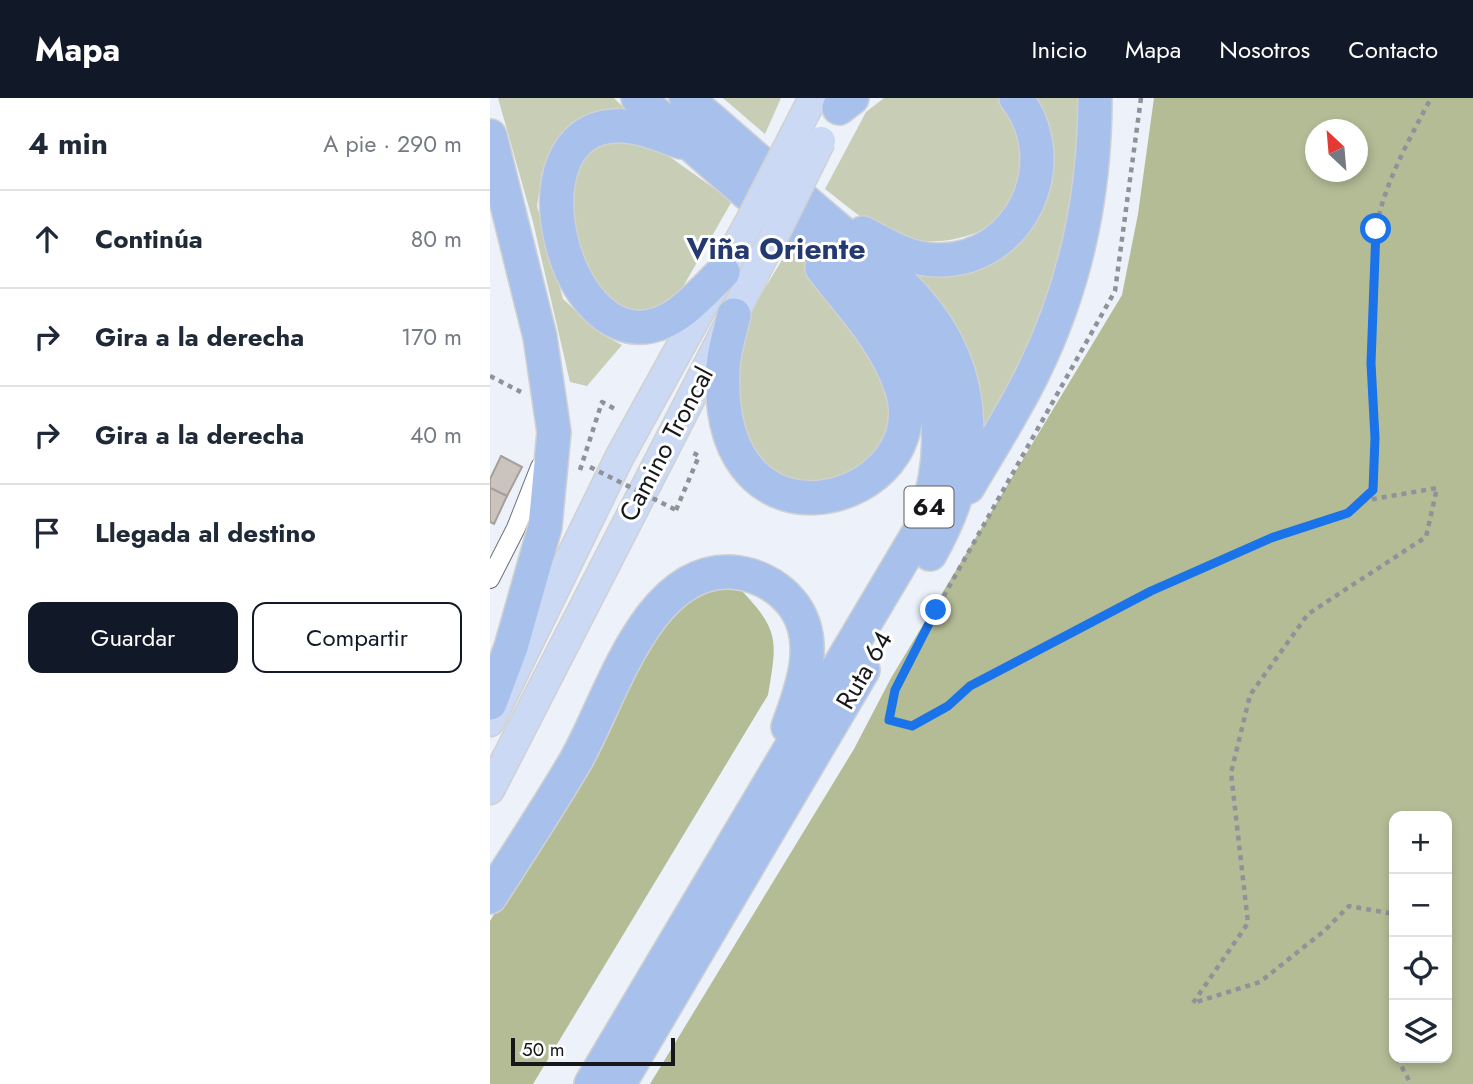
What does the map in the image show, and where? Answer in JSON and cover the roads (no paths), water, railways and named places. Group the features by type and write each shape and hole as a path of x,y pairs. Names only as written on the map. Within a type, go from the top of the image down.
{"highway":[{"name":"64","path":"638,98 693,146"},
{"path":"792,225 920,259 956,259 989,247 1016,223 1030,200 1037,174 1036,139 1031,122 1016,98"},
{"path":"943,532 1033,374 1063,302 1084,224 1091,183 1095,98"},
{"name":"Ruta 64","path":"619,1084 765,840 943,532 961,484 968,435 964,397 954,360 930,315 913,296 792,225 695,103"},
{"path":"693,146 623,125 600,128 580,138 570,148 558,173 558,211 564,246 574,275 593,307 603,316 628,327 651,326 673,317 723,272"},
{"path":"490,136 540,337 554,432 545,527 511,647 490,703"},
{"name":"Ruta 64","path":"591,1084 919,532 929,509 939,460 938,411 933,386 914,342 893,313 792,225 693,146"},
{"path":"734,315 723,366 725,413 732,444 750,471 776,490 807,498 839,495 869,479 887,461 899,439 904,406 902,389 876,337 792,225"},
{"path":"490,897 576,761 629,655 657,609 678,587 706,575 737,573 766,582 790,601 807,634 809,642 798,699 763,795"}],"main road":[{"name":"Camino Troncal","path":"490,722 620,456 751,219 809,135 837,100"},
{"name":"Camino Troncal","path":"490,790 734,315 792,225 809,135"}],"street":[{"path":"490,579 516,528 554,432"}],"district":[{"name":"Viña Oriente","path":"776,249"}]}
